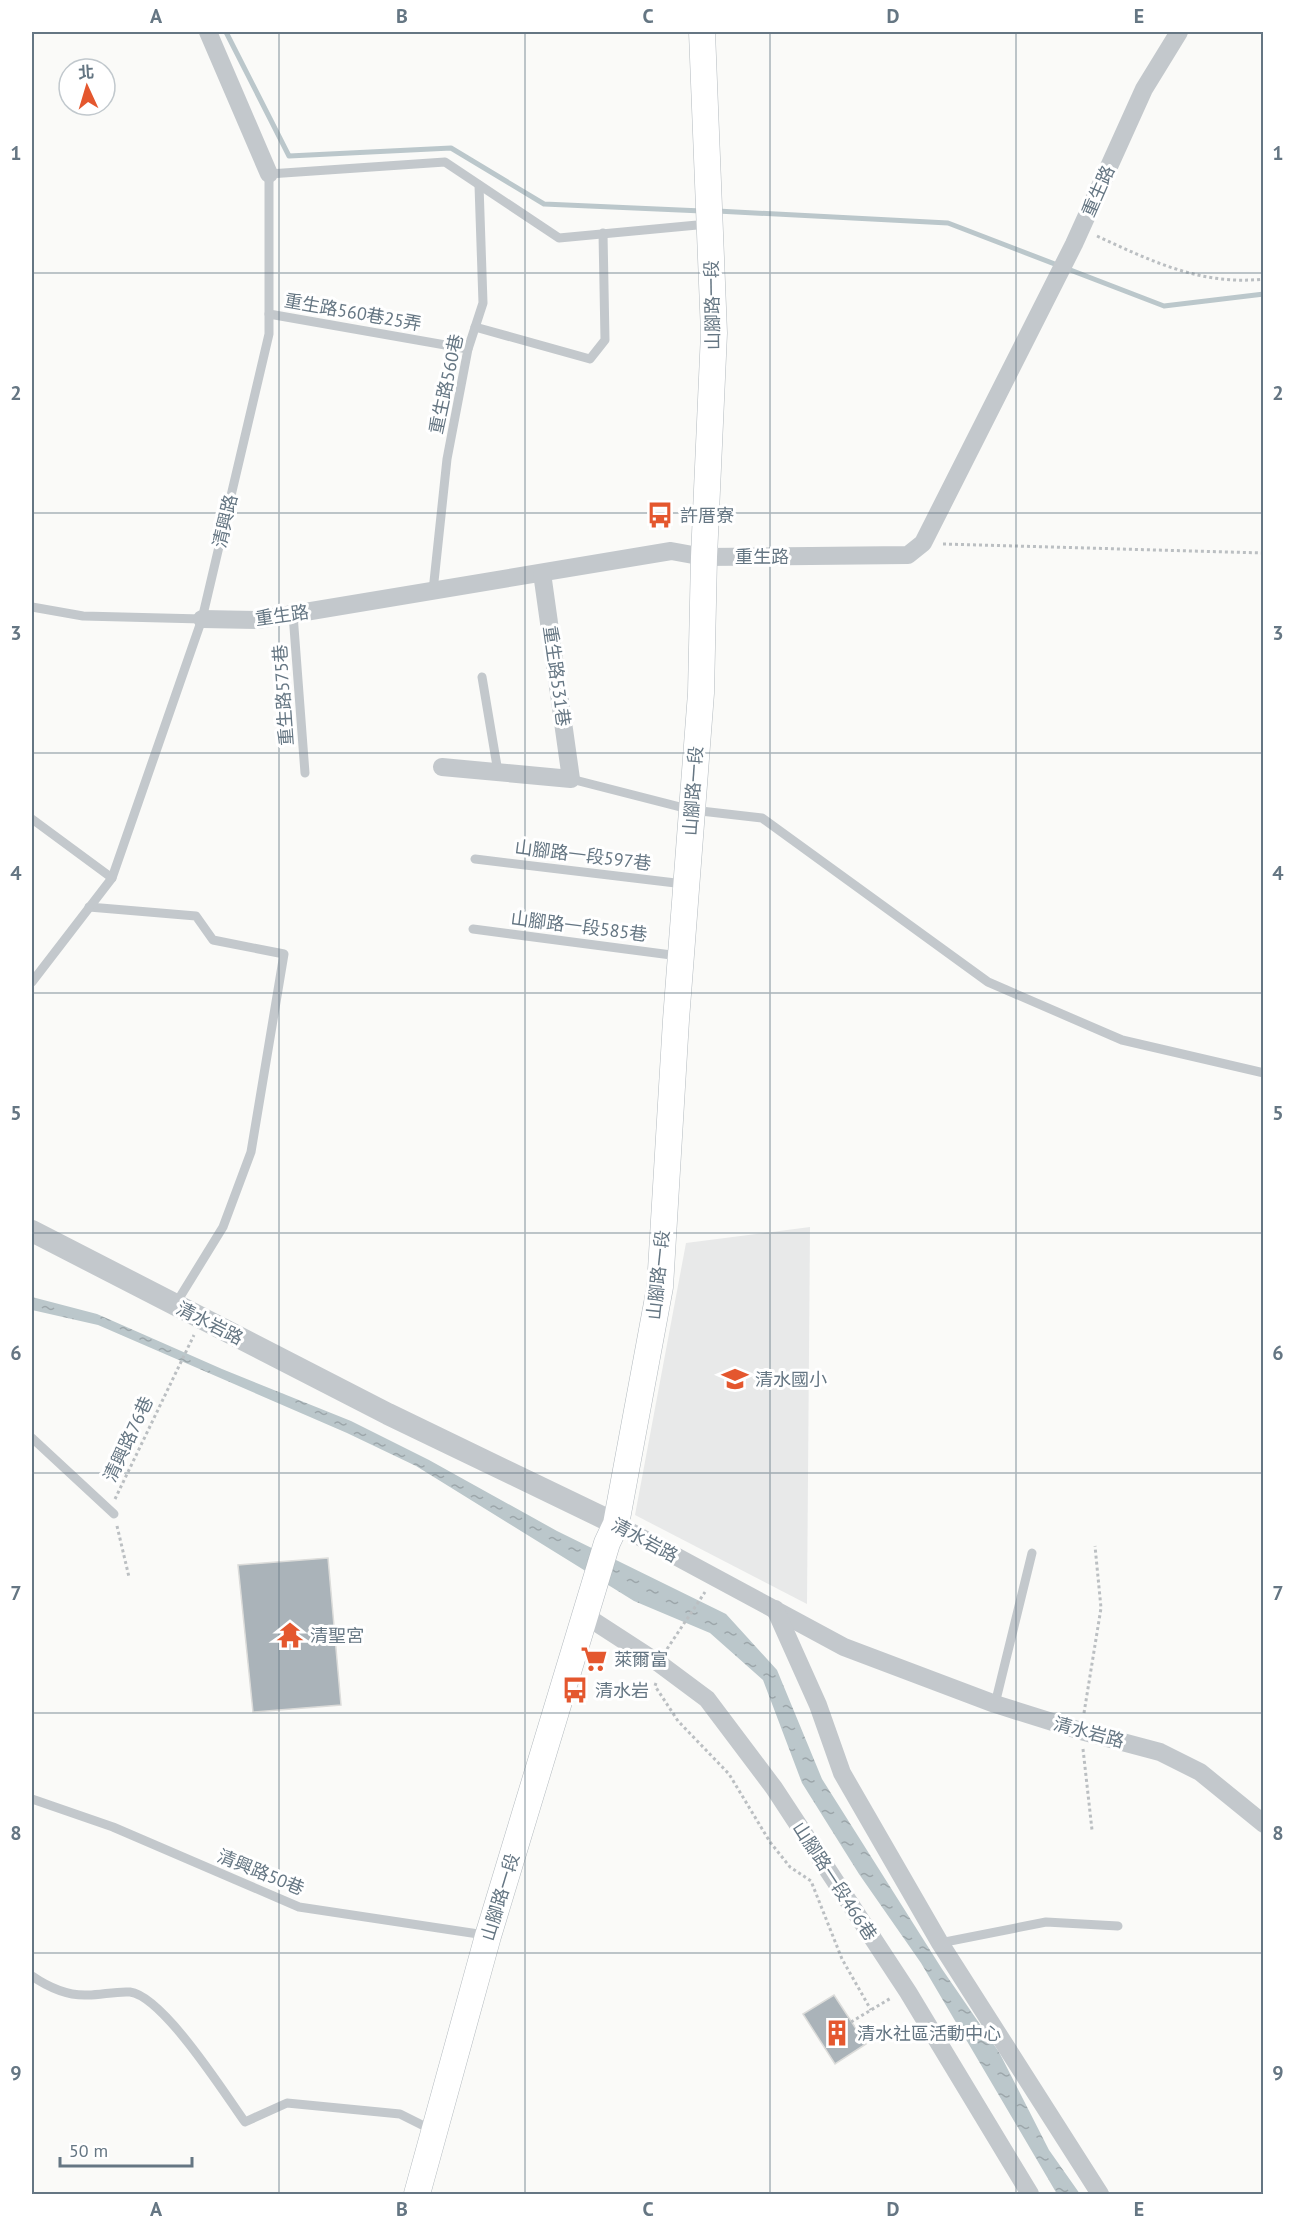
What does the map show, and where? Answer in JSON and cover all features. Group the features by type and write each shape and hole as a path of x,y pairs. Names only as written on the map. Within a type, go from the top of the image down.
{"main road":[{"name":"山腳路一段","path":"417,2194 488,1936 611,1533 660,1287 681,956 701,693 704,557 714,333 702,32"}],"street":[{"name":"清興路","path":"208,32 269,174"},
{"name":"重生路","path":"202,619 257,620 671,551 704,557 908,555 923,543 1082,229 1144,89 1179,32"},
{"name":"重生路531巷","path":"542,573 571,779"},
{"path":"442,767 571,779"},
{"name":"清水岩路","path":"32,1232 388,1414 611,1533 775,1609 844,1647 995,1704 1081,1731 1160,1752 1190,1767 1235,1799 1263,1824"},
{"name":"山腳路一段466巷","path":"588,1608 707,1699 774,1788 906,1989 1030,2194"},
{"path":"775,1609 818,1705 842,1773 940,1943 1100,2194"}],"lane":[{"path":"269,174 445,162 560,238 711,223"},
{"name":"清興路","path":"32,982 112,878 202,619 269,334 269,174"},
{"name":"重生路560巷","path":"433,591 447,459 468,349 483,303 479,185"},
{"path":"475,327 590,359 606,340 603,233"},
{"name":"重生路560巷25弄","path":"269,314 468,349"},
{"name":"重生路","path":"32,607 83,616 202,619"},
{"name":"重生路575巷","path":"293,614 305,773"},
{"path":"482,677 498,772"},
{"path":"571,779 692,810 762,818 988,982 1122,1040 1263,1073"},
{"path":"32,819 112,878"},
{"name":"山腳路一段597巷","path":"476,859 687,884"},
{"path":"89,908 196,916 213,940 284,954 250,1152 223,1227 175,1305"},
{"name":"山腳路一段585巷","path":"473,929 681,956"},
{"path":"32,1438 114,1514"},
{"path":"995,1704 1032,1553"},
{"name":"清興路50巷","path":"32,1799 113,1827 299,1907 488,1936"},
{"path":"940,1943 1046,1922 1118,1926"},
{"path":"32,1976 50,1988 85,1995 129,1992 142,1996 185,2038 245,2122 287,2103 400,2114 434,2132"}],"path":[{"path":"1082,229 1160,265 1196,276 1239,282 1263,279"},
{"path":"923,543 1263,553"},
{"name":"清興路76巷","path":"129,1577 114,1514 115,1498 203,1319"},
{"path":"1092,1830 1081,1731 1101,1608 1095,1545"},
{"path":"676,1636 707,1590"},
{"path":"660,1664 655,1686 678,1721 729,1774 770,1842 790,1867 811,1881 842,1959 871,2010"},
{"path":"851,2022 906,1989"}],"shaded area":[{"name":"清水國小","path":"810,1227 807,1604 635,1515 686,1243"}],"water":[{"path":"32,1297 97,1314 222,1369 351,1421 429,1460 557,1531 726,1614 777,1670 822,1779 942,1969 999,2052 1049,2150 1080,2194 1057,2194 921,1963 859,1874 802,1783 763,1680 710,1633 634,1601 416,1466 347,1433 98,1325 32,1310"}],"building":[{"name":"清聖宮","path":"328,1558 341,1705 253,1712 238,1565"},
{"name":"清水社區活動中心","path":"834,1995 866,2044 835,2064 803,2014"}],"waterway":[{"path":"226,32 289,156 451,148 544,204 702,211"},
{"path":"717,211 948,223 1164,306 1264,294"}],"place":[{"name":"許厝寮","path":"660,515"},
{"name":"清水國小","path":"735,1379"},
{"name":"清聖宮","path":"290,1635"},
{"name":"萊爾富","path":"594,1659"},
{"name":"清水岩","path":"575,1690"},
{"name":"清水社區活動中心","path":"837,2033"}]}
